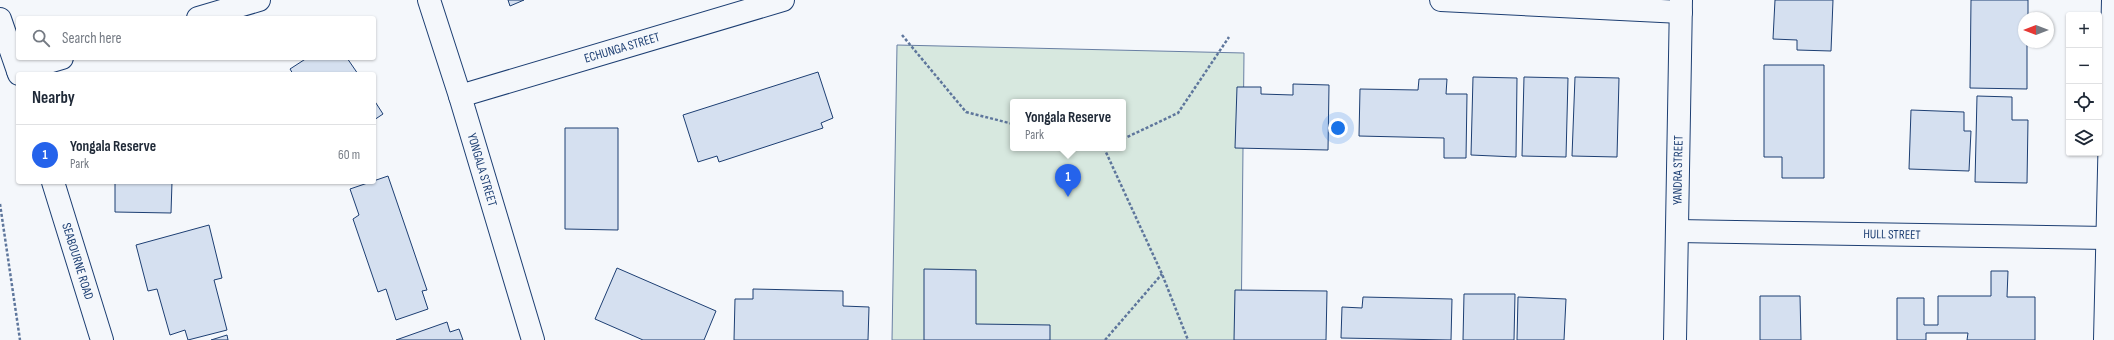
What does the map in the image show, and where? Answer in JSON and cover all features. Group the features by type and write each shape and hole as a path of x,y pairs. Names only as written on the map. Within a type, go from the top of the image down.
{"street":[{"path":"205,16 259,0"},
{"name":"YONGALA STREET","path":"429,0 460,96 533,340"},
{"name":"ECHUNGA STREET","path":"460,96 783,0"},
{"path":"1441,0 1681,6"},
{"path":"2105,340 2113,0"},
{"name":"YANDRA STREET","path":"1675,340 1681,6"},
{"path":"0,18 19,72"},
{"path":"22,72 56,60"},
{"name":"SEABOURNE ROAD","path":"53,184 102,340"},
{"name":"HULL STREET","path":"1677,231 2107,238"}],"path":[{"path":"902,35 966,112 1010,123"},
{"path":"1126,138 1178,113 1229,37"},
{"path":"1105,151 1162,274 1188,340"},
{"path":"0,204 20,340"},
{"path":"1105,340 1162,274"}],"shaded area":[{"path":"897,45 1244,53 1241,340 892,340"}],"building":[{"path":"508,0 524,0 510,6"},
{"path":"1775,0 1833,0 1831,51 1797,50 1797,40 1773,39"},
{"path":"1971,0 2028,0 2028,12 2018,12 2018,48 2027,48 2027,89 1970,88"},
{"path":"304,60 348,60 357,72 292,72 290,69"},
{"path":"1764,65 1824,65 1824,178 1782,178 1782,157 1764,157"},
{"path":"818,72 833,118 821,123 823,128 719,162 717,156 698,162 683,115"},
{"path":"1473,77 1517,78 1516,157 1471,155"},
{"path":"1524,77 1568,78 1566,157 1522,156"},
{"path":"1575,77 1619,78 1617,157 1572,156"},
{"path":"1419,79 1447,79 1446,94 1467,94 1466,158 1444,158 1444,138 1359,136 1360,89 1418,90"},
{"path":"1293,84 1329,85 1328,150 1235,148 1237,87 1261,87 1261,94 1293,95"},
{"path":"1977,96 2012,97 2012,120 2028,120 2027,183 1975,182"},
{"path":"376,103 383,114 376,119"},
{"path":"1911,110 1964,112 1964,131 1971,131 1969,171 1909,169"},
{"path":"565,128 618,128 618,230 565,229"},
{"path":"388,176 427,290 422,291 428,309 396,320 386,289 378,292 353,219 359,215 350,189 365,184 376,184 376,180"},
{"path":"115,184 172,184 171,213 115,212"},
{"path":"209,225 222,278 214,280 227,330 188,340 185,330 170,335 157,289 148,291 136,245"},
{"path":"617,268 716,311 704,340 643,340 595,319"},
{"path":"924,269 976,270 976,324 1050,325 1050,340 924,340"},
{"path":"1991,271 2008,271 2007,297 2035,297 2035,340 1967,340 1968,333 1926,333 1926,340 1897,340 1897,298 1924,298 1924,325 1938,325 1938,296 1991,296"},
{"path":"753,289 843,291 843,306 869,307 868,340 734,340 735,299 753,299"},
{"path":"1235,290 1327,291 1326,340 1234,340"},
{"path":"1464,294 1515,294 1514,340 1463,340"},
{"path":"1760,296 1800,296 1801,340 1760,340"},
{"path":"1363,297 1452,299 1451,340 1341,338 1342,307 1362,308"},
{"path":"1518,297 1566,299 1564,340 1517,340"},
{"path":"447,322 450,332 459,329 463,340 396,340"},
{"path":"227,335 228,340 211,340"}],"place":[{"name":"Yongala Reserve","path":"1068,197"}]}
